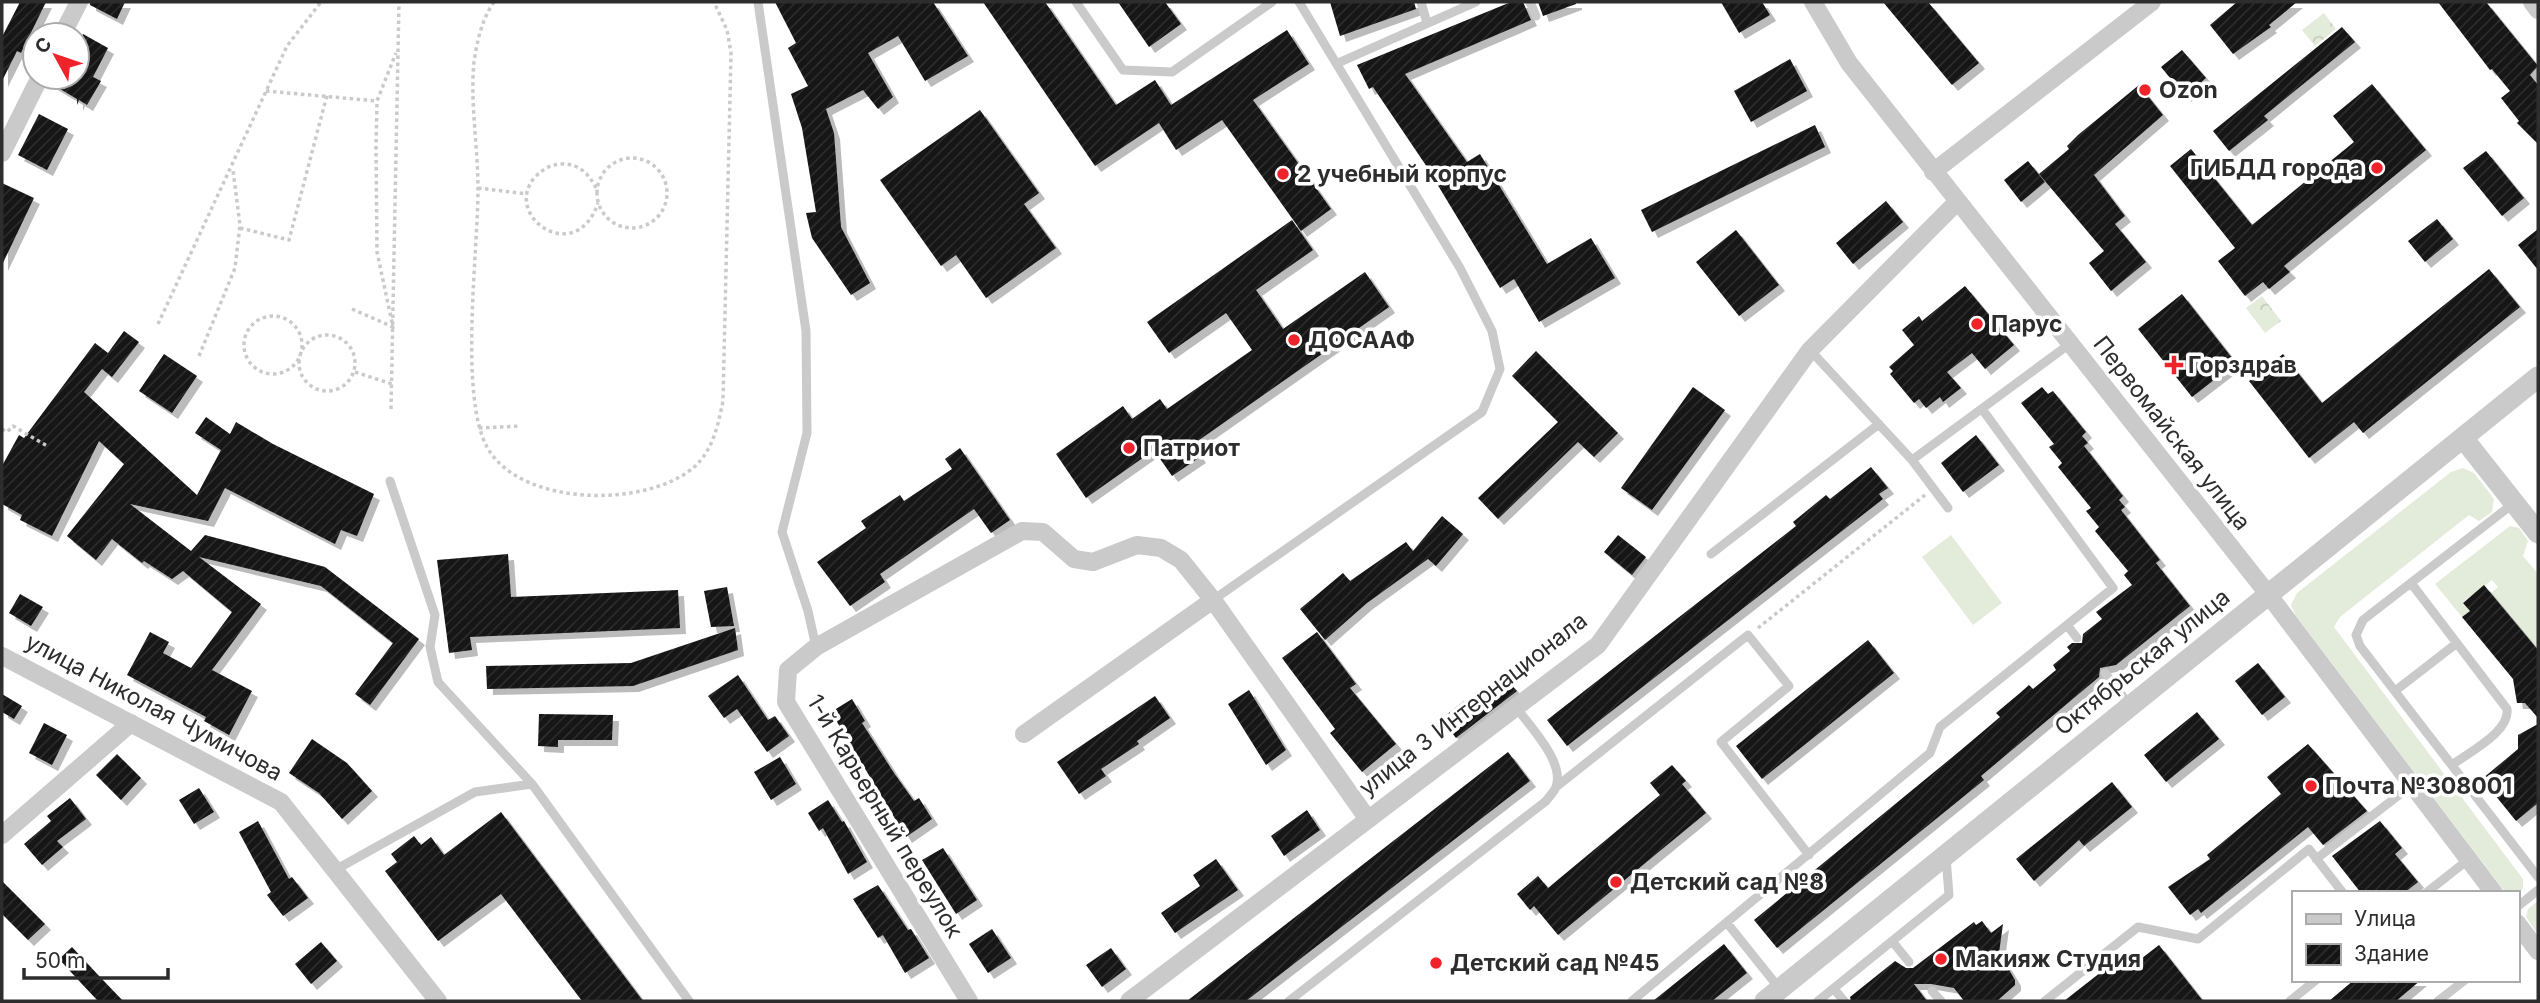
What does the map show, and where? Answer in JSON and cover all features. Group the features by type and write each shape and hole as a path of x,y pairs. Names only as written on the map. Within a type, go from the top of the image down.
{"street":[{"path":"69,21 79,2"},
{"name":"Первомайская улица","path":"1813,2 1849,62 1933,172 2268,594 2493,891"},
{"path":"1933,172 2152,2"},
{"path":"2532,2 2538,10"},
{"path":"2,153 33,91"},
{"name":"улица 3 Интернационала","path":"1129,1001 1598,645 1810,350 1957,202"},
{"name":"Октябрьская улица","path":"1773,995 2538,377"},
{"path":"2463,438 2538,533"},
{"name":"1-й Карьерный переулок","path":"969,1001 786,702 788,670 816,647 1022,531 1044,532 1074,559 1093,562 1137,545 1161,548 1181,560 1213,600"},
{"path":"1024,734 1213,600 1367,818"},
{"name":"улица Николая Чумичова","path":"2,656 281,802 438,1001"},
{"path":"2,835 131,723"},
{"path":"2520,932 2538,951"}],"lane":[{"path":"758,2 806,331 807,433 782,532 808,611 816,647"},
{"path":"1076,2 1123,70 1172,72 1272,2"},
{"path":"1213,600 1482,412 1500,369 1492,331 1460,268 1299,2"},
{"path":"1421,2 1427,23"},
{"path":"1338,63 1476,2"},
{"path":"1530,2 1536,16"},
{"path":"1912,460 2071,344"},
{"path":"1810,350 1912,460 1948,508"},
{"path":"1632,1001 1930,754 1940,727 2113,587 1982,409"},
{"path":"1711,554 1879,424"},
{"path":"390,481 435,615 430,647 438,682 532,784 689,1001"},
{"path":"2514,503 2363,620 2356,630 2357,641 2538,877"},
{"path":"2411,583 2503,703 2508,716 2502,727 2452,765"},
{"path":"2067,625 2077,638"},
{"path":"1289,1001 1546,801 1556,787 1748,635 1789,686 1721,742 1809,855"},
{"path":"2395,691 2457,643"},
{"path":"2105,673 2131,706"},
{"path":"1515,706 1551,757 1557,772 1556,787"},
{"path":"335,870 475,792 532,784"},
{"path":"2316,859 2412,785"},
{"path":"2045,1001 2138,927 2198,939 2309,849 2341,891"},
{"path":"1818,1001 1949,895 1945,856"},
{"path":"2429,891 2469,859"},
{"path":"2519,905 2538,890"},
{"name":"Октябрьская улица","path":"1727,923 1773,995"},
{"path":"1892,941 1909,962"},
{"path":"2290,1001 2314,982"},
{"path":"2438,1001 2462,982"},
{"path":"1833,989 1844,1001"},
{"path":"1932,991 1941,1001"}],"path":[{"path":"158,324 287,46 321,2"},
{"path":"391,409 399,2"},
{"path":"494,2 482,25 474,63 478,188 472,377 479,428 494,459 510,473 528,483 569,494 610,495 647,488 680,477 706,454 716,433 723,401 731,53 727,30 714,2"},
{"path":"393,327 377,252 377,101 398,48"},
{"path":"266,91 377,101"},
{"path":"240,228 289,240 327,95"},
{"path":"597,190 585,173 567,164 553,165 541,171 531,181 527,194 528,208 534,221 545,230 558,234 572,233 584,227 593,216 601,176 610,166 622,159 635,158 649,162 659,171 666,183 667,197 663,210 654,221 642,227 628,229 615,225 604,216 597,203"},
{"path":"199,356 235,268 240,228 232,168"},
{"path":"478,188 527,194"},
{"path":"352,309 393,327"},
{"path":"300,354 298,331 281,318 260,320 245,336 246,358 263,373 285,371 300,354 314,338 336,336 353,349 355,372 340,389 318,391 301,376 300,354"},
{"path":"355,372 392,384"},
{"path":"2,429 7,432 13,426 49,447"},
{"path":"479,428 520,426"},
{"path":"1748,635 1933,489"}],"green space":[{"path":"2324,13 2336,29 2315,46 2302,30"},
{"path":"2262,296 2281,321 2265,333 2246,308"},
{"path":"2463,468 2474,473 2494,499 2492,512 2479,521 2469,515 2340,617 2334,627 2523,879 2523,888 2519,893 2504,891 2296,616 2291,605 2297,593 2451,472"},
{"path":"2510,526 2519,528 2528,541 2523,556 2538,574 2538,650 2491,593 2498,587 2492,580 2463,602 2470,611 2462,617 2435,584"},
{"path":"1951,535 2002,603 1973,625 1922,557"},
{"path":"2538,901 2538,935 2526,917 2528,909"}],"building":[{"path":"20,2 46,2 37,21 21,21 21,53 17,51 2,81 2,37"},
{"path":"90,2 125,2 117,19 90,5"},
{"path":"775,2 933,2 968,56 925,81 898,36 868,53 893,97 878,109 863,90 826,109 834,133 841,227 870,283 851,295 812,238 806,213 816,212 802,128 791,94 808,86 788,48 796,43"},
{"path":"983,2 1045,2 1116,105 1155,80 1171,105 1287,30 1309,64 1253,100 1331,209 1301,231 1222,120 1176,150 1159,123 1095,166"},
{"path":"1118,2 1165,2 1181,24 1149,47"},
{"path":"1330,2 1414,2 1416,9 1340,36"},
{"path":"1511,2 1523,2 1531,20 1405,74 1467,162 1480,154 1547,264 1591,238 1615,278 1539,322 1514,279 1500,288 1425,164 1373,87 1369,89 1357,65"},
{"path":"1538,2 1576,2 1576,4 1543,16"},
{"path":"1721,2 1762,2 1770,15 1739,33"},
{"path":"1883,2 1928,2 1979,63 1952,85"},
{"path":"2237,2 2297,2 2269,25 2271,27 2233,54 2210,25"},
{"path":"2438,2 2486,2 2538,66 2530,75 2538,85 2538,144 2517,123 2519,121 2501,98 2510,91 2492,69 2490,70"},
{"path":"2342,27 2355,42 2264,116 2268,120 2229,151 2213,131"},
{"path":"91,38 108,48 93,77 101,81 87,105 79,100 77,105 77,99 64,91 91,91"},
{"path":"2182,50 2206,78 2185,96 2161,67"},
{"path":"1790,59 1807,91 1751,122 1734,91"},
{"path":"2372,84 2426,150 2284,266 2290,272 2269,289 2263,282 2245,296 2218,261 2235,248 2170,166 2191,149 2252,225 2354,142 2333,116"},
{"path":"2139,85 2163,115 2094,175 2125,216 2115,224 2146,262 2111,291 2089,263 2104,251 2039,174 2069,149 2067,146 2078,135"},
{"path":"980,110 1039,193 1024,204 1056,248 986,298 956,255 941,266 880,180"},
{"path":"39,114 68,129 47,170 18,155"},
{"path":"1815,125 1825,147 1652,232 1641,210"},
{"path":"2486,151 2524,198 2502,216 2463,168"},
{"path":"2028,161 2045,182 2021,202 2004,180"},
{"path":"2,183 34,198 2,265"},
{"path":"1886,201 1903,222 1853,264 1836,243"},
{"path":"2437,219 2453,239 2425,262 2408,241"},
{"name":"ДОСААФ","path":"1292,220 1313,250 1256,290 1283,329 1365,272 1389,307 1192,445 1200,457 1172,476 1154,450 1086,498 1056,454 1123,406 1132,419 1160,399 1167,409 1252,350 1226,313 1169,353 1147,322"},
{"path":"2538,229 2538,270 2518,245"},
{"path":"1736,230 1779,285 1739,316 1696,262"},
{"path":"2489,269 2520,307 2363,433 2354,422 2309,458 2249,381 2283,354 2322,403"},
{"path":"1965,286 2014,345 1985,369 1972,353 1947,372 1961,388 1943,402 1940,397 1926,408 1919,399 1914,403 1890,374 1893,371 1889,367 1914,345 1902,330 1919,316 1922,321"},
{"path":"2182,294 2236,363 2192,397 2138,329"},
{"path":"124,331 139,342 112,377 102,369 84,392 197,495 221,450 195,433 206,417 230,434 236,422 273,444 374,494 357,536 341,530 335,544 225,488 208,521 130,504 191,551 205,535 325,567 419,639 370,705 355,694 393,643 321,586 199,557 261,604 212,670 252,691 229,735 204,721 206,717 127,675 150,632 169,642 163,653 191,668 232,612 183,571 172,579 144,561 142,563 112,539 96,560 67,536 124,464 99,441 52,536 20,520 22,515 2,504 2,466 19,435 24,438 95,343 108,353"},
{"path":"1536,351 1618,433 1594,457 1578,442 1498,519 1478,498 1558,422 1512,376"},
{"path":"164,354 197,376 172,413 139,391"},
{"path":"1693,387 1725,410 1652,510 1621,488"},
{"path":"2042,387 2048,394 2053,391 2086,432 2082,436 2088,443 2084,446 2123,496 2119,500 2125,507 2121,510 2160,560 2156,563 2190,606 2116,665 2100,668 2099,677 1981,776 1984,780 1777,948 1754,920 2000,717 1996,713 2029,685 2033,689 2056,670 2053,665 2070,651 2067,647 2072,643 2082,643 2083,634 2102,619 2096,612 2132,585 2124,575 2128,571 2095,531 2099,527 2086,511 2091,508 2058,467 2062,463 2049,447 2054,444 2021,403"},
{"path":"1976,435 1999,465 1963,492 1941,463"},
{"path":"960,448 1010,520 991,533 974,509 880,574 885,582 850,606 817,562 866,528 861,521 900,495 904,501 952,469 945,459"},
{"path":"1871,467 1888,488 1879,494 1883,499 1567,746 1547,720 1796,526 1793,522 1826,495 1830,499"},
{"path":"1442,516 1463,534 1436,566 1428,559 1367,603 1325,640 1300,609 1343,573 1350,581 1406,542 1413,551"},
{"path":"1618,535 1646,557 1632,575 1604,552"},
{"path":"508,554 511,597 678,590 680,628 470,637 472,650 449,653 437,560"},
{"path":"2484,585 2538,650 2538,718 2525,703 2517,703 2513,679 2462,617 2470,611 2463,603"},
{"path":"727,587 734,626 711,627 704,591"},
{"path":"20,594 43,607 31,626 9,613"},
{"path":"735,628 738,650 633,686 487,689 486,666 631,663"},
{"path":"1317,632 1356,684 1350,688 1396,744 1362,772 1330,733 1335,729 1282,658"},
{"path":"1868,640 1894,673 1762,779 1736,746"},
{"path":"2258,663 2285,697 2262,715 2235,681"},
{"path":"1501,674 1517,691 1456,738 1441,719 1464,701 1468,705"},
{"path":"738,675 768,720 775,716 789,736 767,752 737,709 724,718 708,696"},
{"path":"1249,690 1286,750 1266,765 1228,704"},
{"path":"2,694 22,706 14,719 2,712"},
{"path":"1155,696 1170,718 1137,741 1139,744 1101,769 1106,776 1079,794 1057,762"},
{"path":"852,699 865,721 862,723 894,773 914,801 919,798 932,819 906,837 831,712"},
{"path":"2197,712 2219,739 2166,782 2144,755"},
{"path":"539,714 613,715 612,740 558,740 558,747 538,746"},
{"path":"44,723 67,735 52,765 29,753"},
{"path":"2538,724 2538,803 2516,821 2482,779 2518,749 2518,735"},
{"path":"312,739 347,763 372,791 342,819 319,793 289,773"},
{"path":"2308,744 2367,811 2323,845 2308,827 2201,913 2198,909 2190,915 2168,887 2210,859 2207,855 2281,794 2267,777"},
{"path":"1508,752 1530,781 1246,1001 1187,1001"},
{"path":"117,754 141,778 121,800 96,775"},
{"path":"780,757 796,784 771,800 754,772"},
{"path":"1672,765 1686,781 1682,784 1706,813 1558,935 1534,906 1530,910 1517,894 1538,876 1548,888 1660,795 1650,783"},
{"path":"2112,782 2132,807 2084,846 2079,840 2034,881 2016,859"},
{"path":"199,788 214,812 194,824 179,800"},
{"path":"70,798 86,819 57,841 63,847 42,865 24,844 51,821 47,816"},
{"path":"828,800 842,822 844,821 867,862 848,874 823,828 819,831 808,813"},
{"path":"1307,810 1320,830 1284,856 1271,836"},
{"path":"501,812 643,1001 582,1001 501,894 438,941 385,871 397,862 391,854 414,836 421,845 431,837 444,855"},
{"path":"258,821 289,879 292,877 308,898 283,916 267,895 271,892 239,832"},
{"path":"2380,821 2402,848 2395,854 2418,882 2407,891 2359,891 2332,856"},
{"path":"943,848 977,900 956,914 922,860"},
{"path":"1216,859 1238,890 1175,933 1161,913 1200,886 1193,875"},
{"path":"2,881 45,924 28,940 2,914"},
{"path":"878,885 929,958 905,973 883,935 878,938 853,899"},
{"path":"1982,921 1991,933 2003,924 1999,953 2015,980 2015,985 1997,1001 1964,1001 1954,988 1914,984 1927,1001 1851,1001 1850,997 1895,961 1906,968 1913,968 1974,922 1976,925"},
{"path":"992,929 1011,958 988,973 969,944"},
{"path":"321,942 337,961 311,984 295,964"},
{"path":"1724,944 1747,973 1712,1001 1653,1001"},
{"path":"2159,945 2203,1001 2064,1001 2128,951 2137,962"},
{"path":"72,947 123,1001 98,1001 59,959"},
{"path":"1111,948 1126,969 1102,987 1086,965"},
{"path":"2352,982 2419,982 2396,1001 2329,1001"}],"place":[{"name":"Ozon","path":"2145,90"},
{"name":"ГИБДД города","path":"2377,168"},
{"name":"2 учебный корпус","path":"1283,174"},
{"name":"Парус","path":"1977,324"},
{"name":"ДОСААФ","path":"1294,340"},
{"name":"Горздрав","path":"2174,365"},
{"name":"Патриот","path":"1129,448"},
{"name":"Почта №308001","path":"2311,786"},
{"name":"Детский сад №8","path":"1616,882"},
{"name":"Макияж Студия","path":"1941,959"},
{"name":"Детский сад №45","path":"1436,963"}]}
